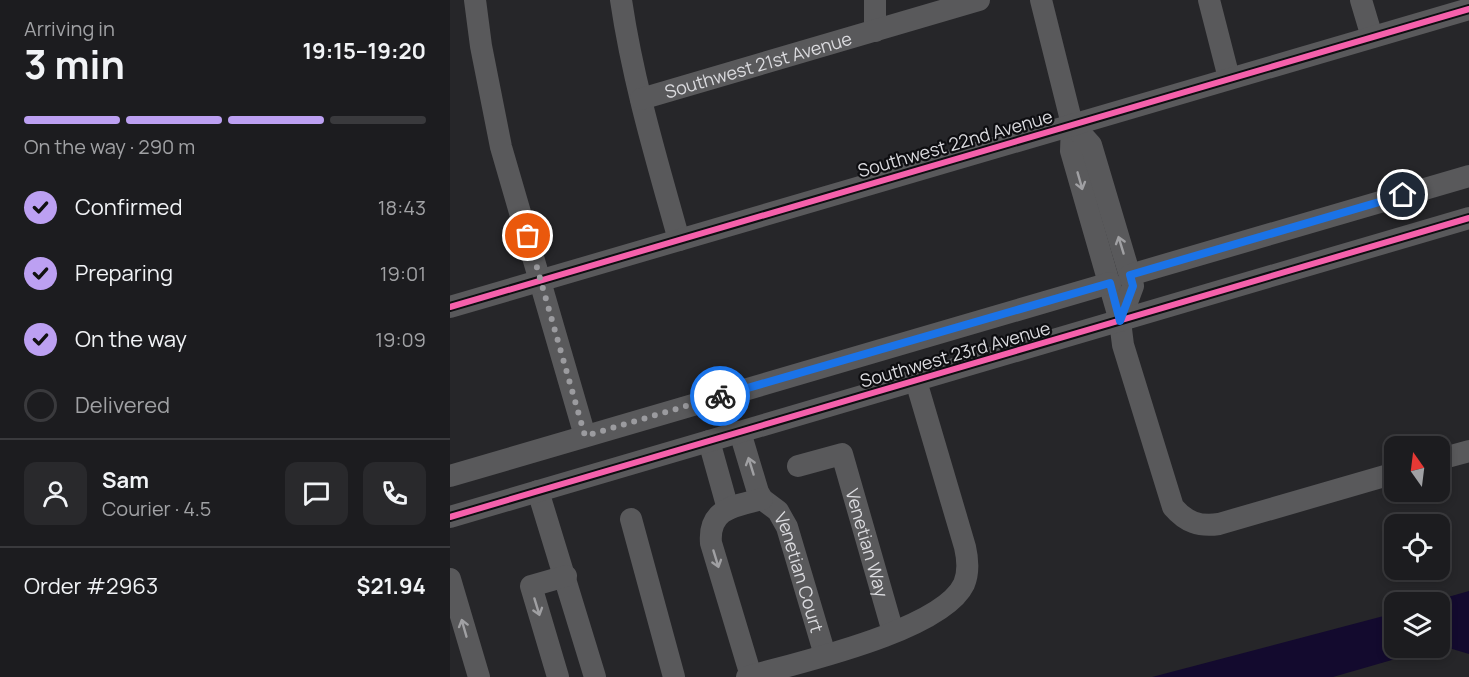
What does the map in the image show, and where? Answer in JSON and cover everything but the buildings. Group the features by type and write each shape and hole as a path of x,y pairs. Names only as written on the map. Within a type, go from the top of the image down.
{"street":[{"path":"475,0 481,46 501,147 585,436"},
{"path":"621,0 627,42 640,99 679,240"},
{"name":"Southwest 21st Avenue","path":"875,0 875,31"},
{"name":"Southwest 21st Avenue","path":"640,99 979,0"},
{"path":"1041,0 1072,124 1091,145 1120,279 1133,286 1120,321 1123,345 1173,507 1182,517 1193,523 1205,526 1219,524 1384,476"},
{"path":"1209,0 1228,78"},
{"path":"1361,0 1372,37"},
{"name":"Southwest 22nd Avenue","path":"450,307 1469,9"},
{"path":"450,476 1469,176"},
{"name":"Southwest 23rd Avenue","path":"450,517 1469,218"},
{"path":"709,441 728,509 715,518 710,534 711,543 749,676 825,655 893,632 939,610 963,585 967,574 967,557 916,381"},
{"name":"Venetian Court","path":"741,432 762,499 778,511 790,533 825,655"},
{"path":"1450,456 1469,451"},
{"name":"Venetian Way","path":"798,466 842,454 893,632"},
{"path":"538,491 566,576 595,677"},
{"name":"Venetian Court","path":"728,509 762,499"},
{"path":"630,519 674,677"},
{"path":"558,677 531,585 566,576"},
{"path":"450,579 479,677"}],"shaded area":[{"path":"1469,591 1469,654 1450,648 1450,596"},
{"path":"1384,616 1384,658 1399,658 1333,677 1152,677"}],"cycle path":[{"path":"450,307 1469,9"},
{"path":"450,517 1469,218"}],"way so far":[{"path":"528,236 585,436 720,396"}],"route":[{"path":"720,396 1110,283 1120,321 1133,286 1130,275 1403,195"}]}
